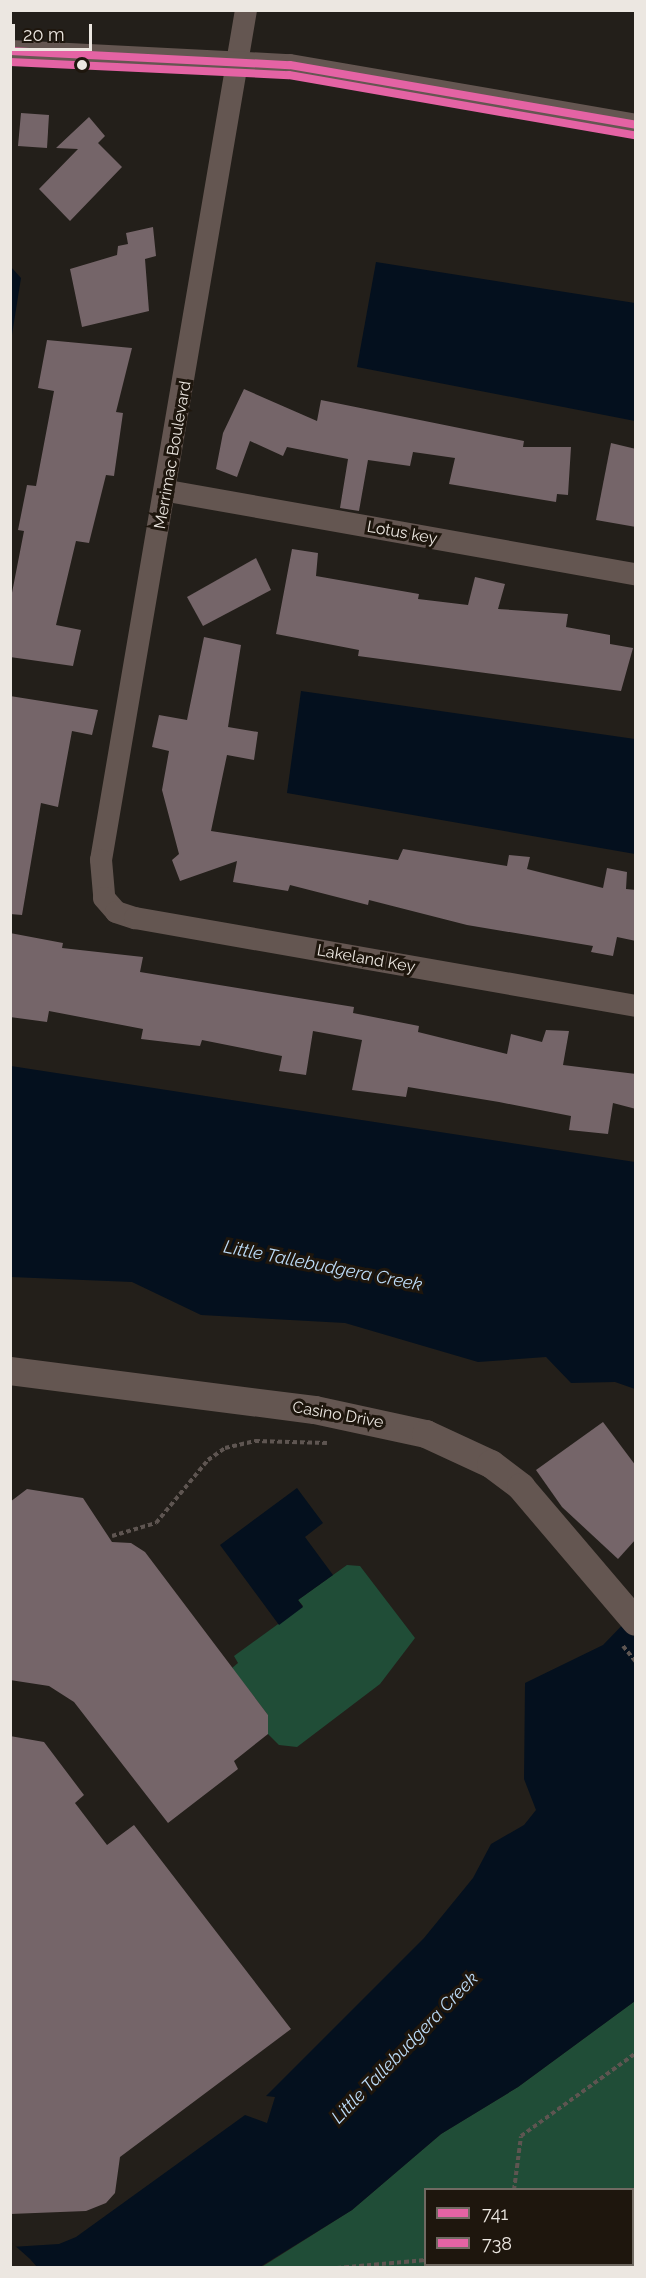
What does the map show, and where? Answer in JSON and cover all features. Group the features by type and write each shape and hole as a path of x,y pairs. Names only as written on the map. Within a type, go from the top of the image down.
{"street":[{"name":"Merrimac Boulevard","path":"104,898 101,860 168,491 246,10"},
{"path":"10,51 238,60 636,125"},
{"name":"Lotus key","path":"168,491 636,574"},
{"name":"Lakeland Key","path":"104,898 116,912 135,918 636,1006"},
{"name":"Casino Drive","path":"10,1371 315,1410 426,1434 491,1464 521,1487 608,1585 636,1622"}],"path":[{"path":"112,1536 156,1523 208,1460 225,1448 255,1441 334,1443"},
{"path":"514,2188 521,2136 636,2053"},
{"path":"337,2268 424,2260"}],"green space":[{"path":"347,1565 360,1566 415,1638 380,1684 297,1747 279,1745 268,1734 268,1715 232,1668 238,1663 234,1656 303,1606 298,1600"},
{"path":"635,2001 635,2267 260,2268 352,2210 441,2134 518,2087"}],"water":[{"path":"376,262 635,303 635,421 357,367"},
{"path":"11,267 21,278 11,341"},
{"path":"301,691 635,739 635,854 287,793"},
{"name":"Little Tallebudgera Creek","path":"11,1066 635,1162 635,1389 615,1382 571,1383 546,1357 478,1362 345,1323 201,1315 132,1282 11,1277"},
{"path":"297,1488 323,1523 305,1537 333,1575 298,1600 303,1607 279,1625 220,1545"},
{"name":"Little Tallebudgera Creek","path":"635,1612 635,2001 518,2087 441,2134 352,2210 260,2267 11,2268 11,2247 59,2244 76,2237 245,2115 267,2123 275,2097 266,2096 424,1938 473,1878 491,1844 524,1825 536,1810 524,1779 525,1683 603,1645"}],"pier":[{"path":"12,2243 30,2259 37,2267 11,2267"}],"building":[{"path":"21,113 49,115 47,148 18,146"},
{"path":"89,117 105,136 98,143 122,167 70,221 39,189 78,149 56,148"},
{"path":"153,227 156,256 145,259 149,311 82,327 70,269 117,255 118,246 128,244 126,233"},
{"path":"47,340 132,348 116,412 123,413 114,476 106,475 89,543 76,541 56,625 81,630 73,666 10,657 10,603 24,531 18,530 27,485 36,486 54,391 38,388"},
{"path":"244,389 317,421 321,400 524,441 523,447 571,447 568,495 557,494 556,502 449,484 455,458 413,452 410,466 368,460 359,511 340,508 348,459 287,447 283,456 250,441 237,477 216,469 223,433"},
{"path":"611,443 636,449 636,527 596,520"},
{"path":"292,549 318,553 316,576 419,594 418,599 468,605 475,577 505,584 498,609 568,614 566,627 610,635 610,644 633,648 621,691 358,656 359,650 276,634"},
{"path":"256,558 271,590 203,626 187,597"},
{"path":"204,637 241,645 228,727 258,732 254,760 227,755 211,831 398,860 403,849 507,866 509,855 530,857 527,869 603,888 607,868 627,872 626,889 636,890 636,941 617,937 613,956 591,952 593,946 467,925 369,900 368,905 290,885 288,891 233,882 237,861 180,881 172,860 179,854 162,790 169,751 152,747 159,715 187,720"},
{"path":"10,696 98,710 92,735 72,731 58,807 41,803 22,915 10,914"},
{"path":"10,933 63,943 62,948 143,957 140,972 354,1007 353,1013 419,1026 418,1032 507,1054 511,1034 542,1042 546,1030 569,1031 563,1065 636,1074 636,1109 613,1103 608,1134 569,1130 571,1116 499,1102 408,1087 406,1097 352,1090 362,1040 313,1031 306,1075 279,1071 282,1056 202,1040 200,1046 141,1039 143,1029 49,1011 47,1022 10,1017"},
{"path":"603,1422 636,1466 636,1539 618,1559 562,1507 536,1470"},
{"path":"27,1489 83,1498 112,1542 131,1543 145,1552 268,1715 268,1734 234,1761 238,1769 168,1823 74,1702 49,1686 10,1680 10,1502"},
{"path":"10,1736 44,1742 84,1795 75,1803 107,1845 134,1825 291,2029 120,2157 115,2193 106,2203 86,2211 10,2214"}],"transit line":[{"name":"741","path":"10,51 290,65 636,125"},
{"name":"738","path":"10,62 289,75 634,135"}]}
